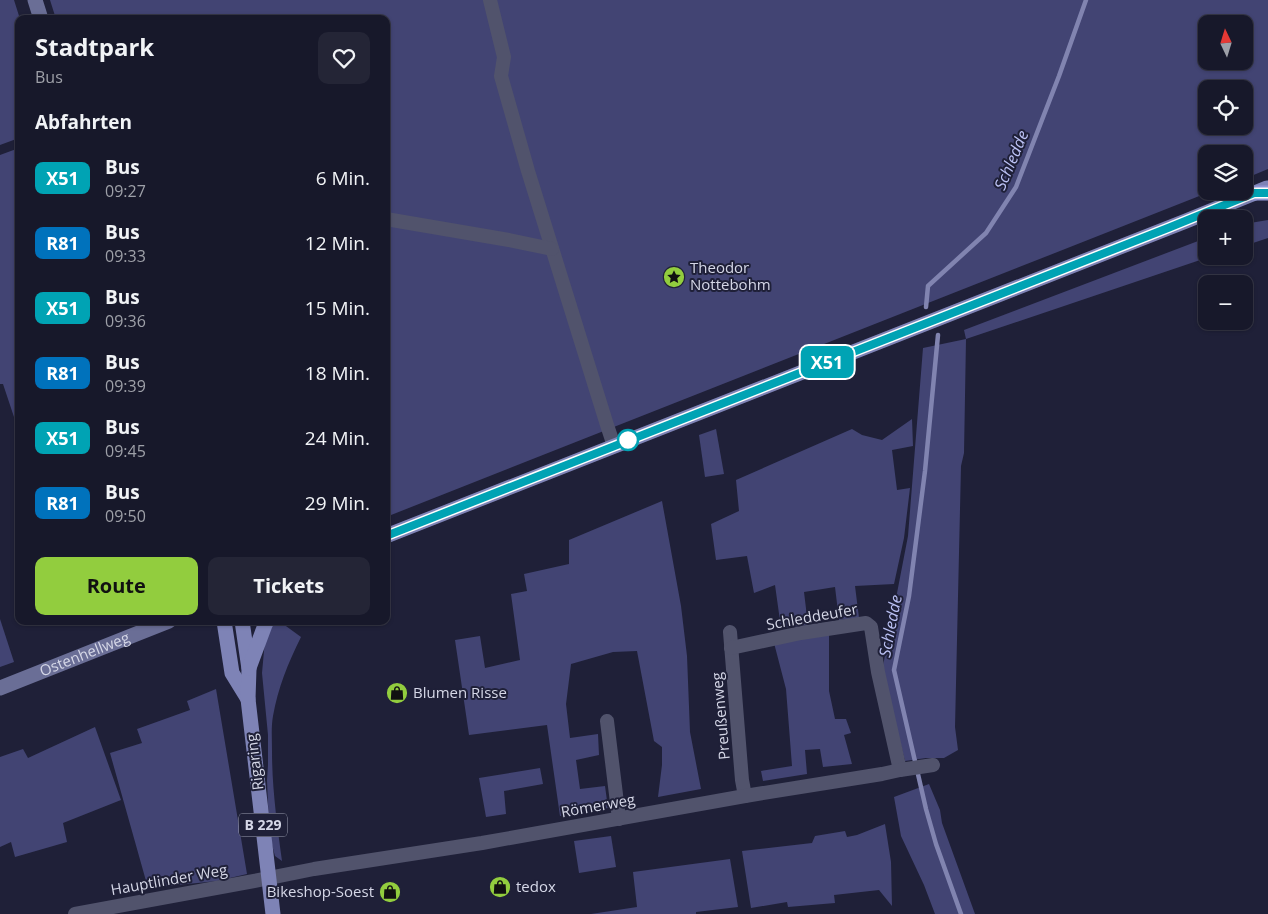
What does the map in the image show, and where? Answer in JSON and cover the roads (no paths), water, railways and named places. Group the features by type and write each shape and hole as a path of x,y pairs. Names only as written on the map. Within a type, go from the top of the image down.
{"main road":[{"path":"390,534 1263,191"},
{"name":"Rigaring","path":"225,625 232,673 248,699"},
{"name":"Rigaring","path":"243,625 249,669 248,699 273,914"},
{"path":"249,669 265,625"}],"street":[{"path":"35,0 40,15"},
{"path":"490,0 504,57 501,76 528,171 614,446"},
{"path":"390,220 552,249"},
{"name":"Schleddeufer","path":"731,648 801,633 866,623 871,628 878,672 900,770"},
{"name":"Ostenhellweg","path":"0,688 159,625"},
{"name":"Preußenweg","path":"730,632 742,780 745,796"},
{"path":"607,721 619,819"},
{"name":"Römerweg","path":"269,878 932,765"},
{"name":"Hauptlinder Weg","path":"75,914 269,878"}],"waterway":[{"name":"Schledde","path":"926,307 928,286 986,233 1016,187 1086,0"},
{"name":"Schledde","path":"938,335 925,471 909,596 894,670 926,809 936,844 961,914"}],"place":[{"name":"Theodor Nottebohm","path":"674,277"},
{"name":"Blumen Risse","path":"397,693"},
{"name":"tedox","path":"500,887"},
{"name":"Bikeshop-Soest","path":"390,892"}]}
